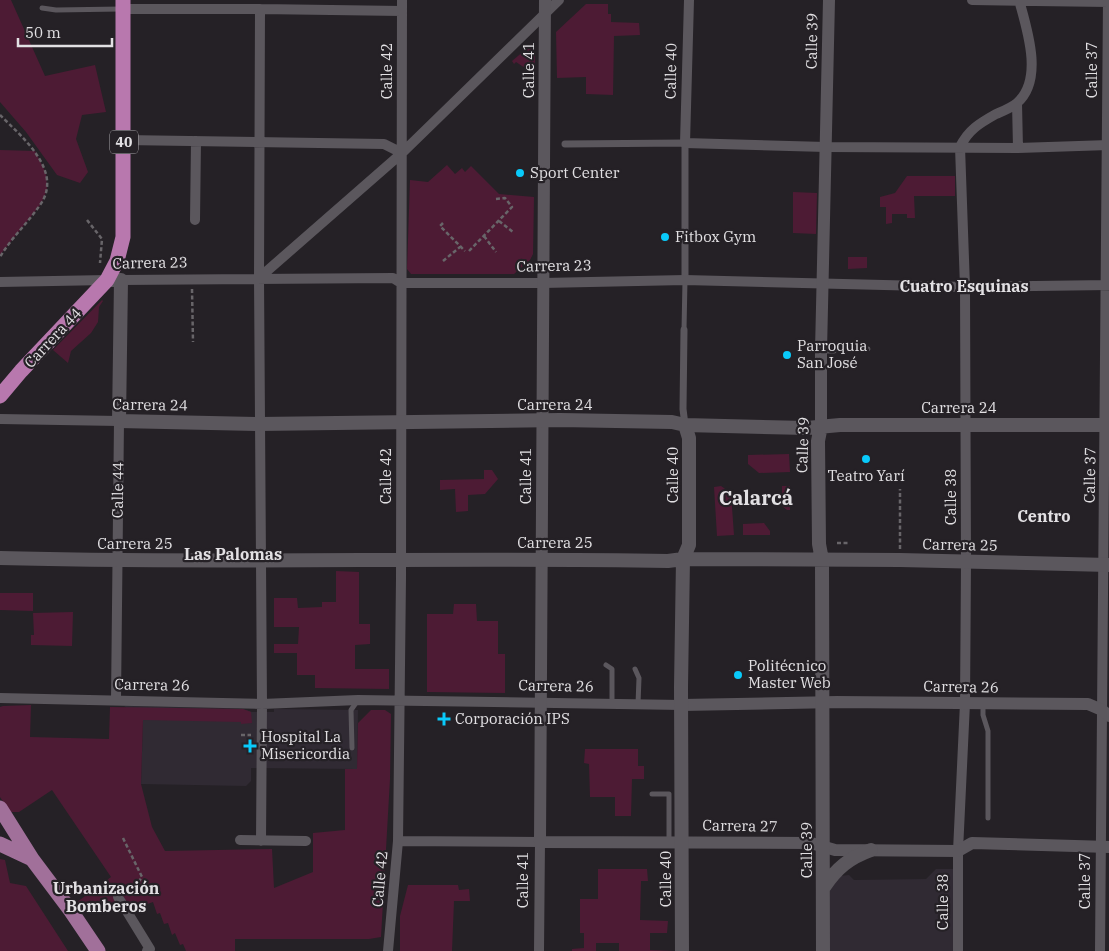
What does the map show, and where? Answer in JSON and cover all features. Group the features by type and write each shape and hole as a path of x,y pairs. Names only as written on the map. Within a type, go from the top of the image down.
{"highway":[{"name":"Calle 44","path":"114,280 124,237 123,4"},
{"name":"Carrera 44","path":"0,396 22,371 114,280"}],"main road":[{"name":"Calle 44","path":"114,280 119,421"},
{"name":"Carrera 24","path":"119,421 259,424 542,421 672,422 685,425 807,428 821,426 965,424 1107,425"},
{"name":"Calle 40","path":"682,951 676,842 682,704 684,559 689,545 690,438 685,425"},
{"name":"Calle 39","path":"821,426 818,441 819,544 822,560 823,951"},
{"name":"Carrera 25","path":"0,558 117,561 900,560 1106,565"},
{"path":"0,808 32,859 98,951"},
{"path":"0,844 32,859"},
{"path":"824,887 842,864 857,855 871,850"}],"street":[{"name":"Calle 42","path":"388,951 398,840 401,561 402,0"},
{"path":"259,278 402,153 545,6 559,0"},
{"name":"Calle 40","path":"685,280 685,143 689,0"},
{"name":"Calle 39","path":"821,426 822,284 829,0"},
{"path":"972,0 1108,1"},
{"path":"960,147 966,135 980,123 1017,103 1028,90 1031,76 1031,57 1019,0"},
{"name":"Calle 37","path":"1100,951 1106,713 1108,1"},
{"path":"123,4 402,11"},
{"name":"Calle 41","path":"539,951 543,559 545,6"},
{"path":"260,8 259,424 262,840"},
{"path":"1017,103 1018,148"},
{"path":"124,140 384,144 402,153"},
{"path":"195,220 196,141"},
{"path":"565,144 685,143 826,147 1018,148 1108,145"},
{"name":"Calle 38","path":"958,951 958,851 965,703 966,562 966,287 960,147"},
{"name":"Carrera 23","path":"0,282 393,278 401,283 544,283 685,280 966,287 1108,285"},
{"name":"Calle 40","path":"684,330 682,410 685,425"},
{"name":"Carrera 24","path":"0,418 119,421"},
{"name":"Calle 44","path":"116,700 119,421"},
{"name":"Carrera 26","path":"0,698 262,704 358,700 638,704 1088,704 1106,713"},
{"path":"240,840 306,841"},
{"name":"Carrera 27","path":"398,840 811,844 835,850 958,851 972,843 1104,847"},
{"path":"118,897 150,949 147,951"}],"lane":[{"path":"42,8 56,10 123,4"},
{"name":"Calle 40","path":"684,330 685,280"},
{"path":"842,350 868,349"},
{"path":"821,351 834,351"},
{"path":"606,665 612,669 612,703"},
{"path":"635,669 638,678 638,704"},
{"path":"352,748 351,710 358,700"},
{"path":"983,703 983,715 988,731 988,818"},
{"path":"652,794 669,794 676,842"}],"path":[{"path":"0,115 35,151 46,173 47,190 41,204 20,228 0,257"},
{"path":"443,223 440,226 460,247 467,251 512,206 505,198 495,199"},
{"path":"87,220 102,239 100,266 114,280"},
{"path":"498,221 513,232"},
{"path":"484,236 496,252"},
{"path":"443,261 460,247"},
{"path":"193,279 193,342"},
{"path":"900,489 900,560"},
{"path":"837,542 849,543"},
{"path":"71,911 89,907 125,894 142,877 123,838"}],"shaded area":[{"path":"0,0 11,0 45,76 95,65 106,112 82,115 76,139 88,172 80,183 57,175 26,132 0,102"},
{"path":"586,4 608,4 608,14 611,14 611,22 639,23 640,35 614,36 613,95 586,94 586,77 557,78 556,32"},
{"path":"531,45 535,47 535,65 528,70 516,62 514,64 512,61"},
{"path":"0,150 35,151 46,173 47,190 41,204 0,255"},
{"path":"447,165 455,174 462,168 465,172 471,166 499,194 534,197 533,254 530,260 514,274 411,274 407,269 410,180 428,182"},
{"path":"907,176 955,176 955,196 914,196 915,218 907,218 907,214 892,214 892,223 886,224 886,207 880,207 880,197 895,193"},
{"path":"793,192 817,193 816,234 793,233"},
{"path":"848,257 867,257 867,268 848,269"},
{"path":"102,300 99,307 98,322 91,333 71,351 68,363 53,350"},
{"path":"789,454 790,472 759,473 748,464 748,455"},
{"path":"484,470 492,470 498,479 485,494 468,495 468,511 456,512 455,489 440,490 440,480 484,479"},
{"path":"721,486 731,493 734,535 717,536 714,487"},
{"path":"782,486 790,486 790,510 782,506"},
{"path":"764,523 770,531 770,535 743,535 743,524"},
{"path":"336,571 359,572 359,624 370,624 370,644 355,645 355,669 389,669 389,689 315,688 315,675 297,675 297,653 274,653 274,644 298,644 299,627 274,627 274,598 297,598 298,608 322,607 322,602 336,602"},
{"path":"0,593 33,593 33,611 0,610"},
{"path":"454,604 476,604 477,621 498,621 498,654 505,654 505,693 427,692 427,614 453,614"},
{"path":"73,612 72,646 31,645 31,635 34,635 33,613"},
{"path":"31,705 30,737 109,739 110,707 243,709 251,712 252,723 241,724 241,722 143,720 141,784 152,827 165,851 272,849 274,888 313,872 313,833 345,830 345,769 357,769 358,723 371,710 385,710 391,714 390,779 381,937 369,939 235,939 235,951 186,951 183,944 180,945 175,933 172,935 168,923 164,924 160,913 157,914 153,902 128,911 122,898 114,903 78,913 73,905 111,877 52,790 19,812 10,812 0,797 0,707"},
{"name":"Hospital La Misericordia","path":"124,706 243,709 252,712 274,712 274,709 358,710 357,769 251,768 251,781 246,786 141,784 143,720"},
{"path":"585,749 638,749 638,766 644,766 644,779 632,779 631,816 615,816 615,797 590,797 589,764 584,763"},
{"path":"0,859 5,860 10,883 26,886 68,951 0,951"},
{"path":"598,869 647,869 648,881 641,881 640,920 668,921 667,933 650,933 650,950 674,951 619,951 619,943 596,943 596,951 572,951 572,949 584,948 584,933 580,933 580,899 598,899"},
{"path":"936,869 954,869 954,951 830,951 830,889 840,876 849,875 854,880 926,879"},
{"path":"408,885 458,885 459,890 469,889 470,901 454,901 452,951 400,951 400,916"}],"place":[{"name":"Sport Center","path":"520,173"},
{"name":"Fitbox Gym","path":"665,237"},
{"name":"Parroquia San José","path":"787,355"},
{"name":"Teatro Yarí","path":"866,459"},
{"name":"Politécnico Master Web","path":"738,675"},
{"name":"Corporación IPS","path":"444,719"},
{"name":"Hospital La Misericordia","path":"250,746"}],"district":[{"name":"Cuatro Esquinas","path":"964,286"},
{"name":"Calarcá","path":"756,498"},
{"name":"Centro","path":"1044,516"},
{"name":"Las Palomas","path":"233,554"},
{"name":"Urbanización Bomberos","path":"106,897"}]}
